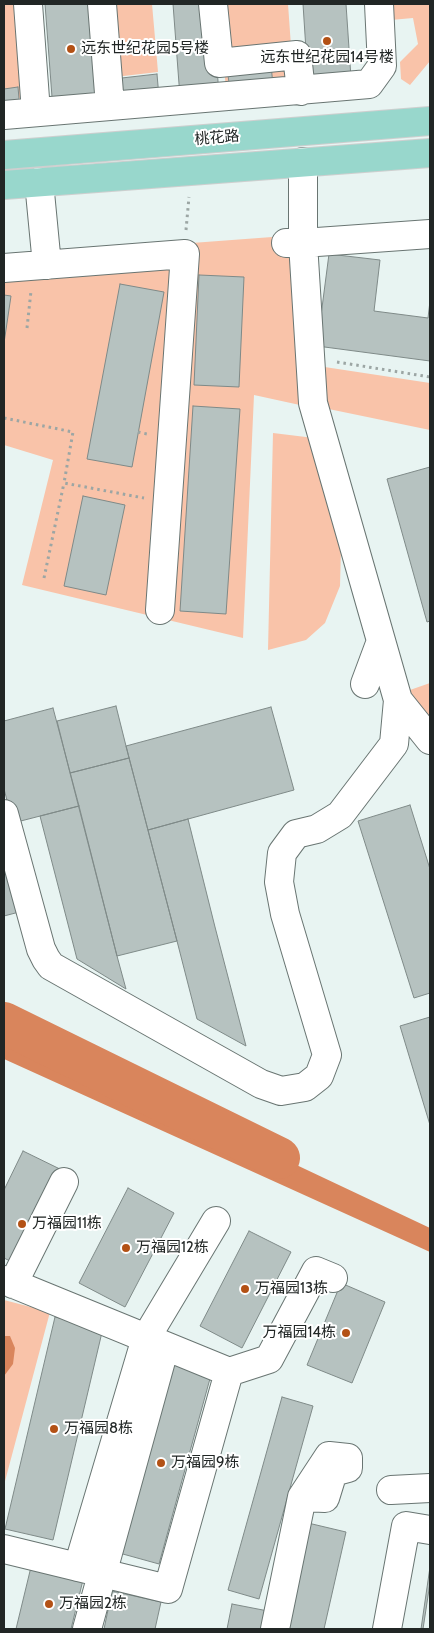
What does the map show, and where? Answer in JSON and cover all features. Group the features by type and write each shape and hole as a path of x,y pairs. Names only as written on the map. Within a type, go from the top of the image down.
{"main road":[{"path":"389,124 430,112"},
{"name":"桃花路","path":"4,155 430,121"},
{"name":"桃花路","path":"23,183 430,152"}],"lane":[{"path":"28,4 36,112"},
{"path":"102,4 110,106"},
{"path":"213,4 219,63 297,55 301,91"},
{"path":"4,115 368,84 382,66 379,4"},
{"path":"4,814 41,949 51,966 261,1084 281,1091 304,1087 319,1076 327,1055 286,914 279,882 282,852 296,834 316,829 340,815 394,744 398,700 313,403 311,357 295,243 303,162"},
{"path":"23,183 40,265"},
{"path":"295,243 430,234"},
{"path":"4,268 185,254 160,610"},
{"path":"364,684 381,641"},
{"path":"398,700 430,740"},
{"path":"64,1182 8,1282 229,1372 269,1359 316,1271 333,1278"},
{"path":"87,1629 90,1570 155,1342 216,1220"},
{"path":"4,1549 168,1589 229,1372"},
{"path":"391,1490 430,1488"},
{"path":"275,1629 302,1496"},
{"path":"387,1629 406,1526 430,1530"}],"path":[{"path":"185,254 190,171"},
{"path":"27,328 40,265"},
{"path":"311,357 430,377"},
{"path":"4,418 73,432 44,578"},
{"path":"64,483 168,503"}],"shaded area":[{"path":"4,4 25,4 31,98 4,99"},
{"path":"109,4 152,4 158,72 115,77"},
{"path":"220,4 288,4 294,88 226,93"},
{"path":"393,4 430,4 430,61 410,85 401,79 400,62 418,44 413,18 391,20"},
{"path":"299,235 309,407 254,395 243,638 22,585 53,460 4,445 4,257"},
{"path":"318,366 430,383 430,430 319,407"},
{"path":"273,433 314,438 341,548 340,586 325,623 306,640 268,650"},
{"path":"430,683 430,723 418,712 410,690"},
{"path":"4,1027 430,1228 430,1252 4,1059"},
{"path":"4,1300 50,1312 4,1485"},
{"path":"4,1336 10,1336 15,1348 13,1364 4,1376"}],"building":[{"name":"远东世纪花园5号楼","path":"45,4 91,4 97,94 52,97"},
{"path":"173,4 212,4 219,94 180,97"},
{"name":"远东世纪花园14号楼","path":"303,4 346,4 351,78 308,81"},
{"path":"271,64 273,86 230,90 227,68"},
{"path":"157,74 159,97 115,101 113,79"},
{"path":"18,87 20,110 4,111 4,89"},
{"path":"329,254 380,260 374,311 428,318 430,301 430,361 317,346"},
{"path":"199,275 244,277 239,387 194,385"},
{"path":"120,284 164,292 132,467 87,459"},
{"path":"4,295 11,296 4,343"},
{"path":"193,406 240,409 226,614 180,611"},
{"path":"430,467 430,621 427,622 387,479"},
{"path":"83,496 125,505 106,595 64,586"},
{"path":"116,706 129,758 70,773 57,721"},
{"path":"271,707 294,790 148,830 126,746"},
{"path":"53,708 79,806 13,823 4,789 4,721"},
{"path":"129,758 177,941 117,956 70,773"},
{"path":"410,805 430,869 430,993 414,998 358,821"},
{"path":"79,806 126,989 77,959 40,816"},
{"path":"188,819 246,1046 197,1019 148,830"},
{"path":"4,841 23,911 4,916"},
{"path":"430,1017 430,1125 400,1026"},
{"name":"万福园11栋","path":"23,1151 66,1172 20,1266 4,1258 4,1190"},
{"name":"万福园12栋","path":"128,1188 174,1213 125,1307 79,1283"},
{"name":"万福园13栋","path":"249,1231 291,1252 242,1348 200,1326"},
{"name":"万福园14栋","path":"341,1283 385,1302 352,1383 307,1365"},
{"name":"万福园8栋","path":"55,1317 103,1328 53,1540 5,1529"},
{"name":"万福园9栋","path":"164,1362 211,1375 159,1564 112,1551"},
{"path":"282,1397 313,1406 259,1599 228,1590"},
{"path":"308,1523 346,1532 324,1629 283,1629"},
{"name":"万福园2栋","path":"31,1567 83,1580 71,1629 16,1629"},
{"path":"430,1567 430,1629 421,1629"},
{"path":"430,1583 430,1629 423,1629"},
{"path":"112,1591 161,1602 155,1629 104,1629"},
{"path":"232,1604 268,1611 264,1629 227,1629"}],"waterway":[{"path":"4,1023 279,1158"}],"place":[{"name":"远东世纪花园14号楼","path":"327,41"},
{"name":"远东世纪花园5号楼","path":"71,49"},
{"name":"万福园11栋","path":"22,1224"},
{"name":"万福园12栋","path":"126,1248"},
{"name":"万福园13栋","path":"245,1289"},
{"name":"万福园14栋","path":"346,1333"},
{"name":"万福园8栋","path":"54,1429"},
{"name":"万福园9栋","path":"161,1463"},
{"name":"万福园2栋","path":"49,1604"}]}
